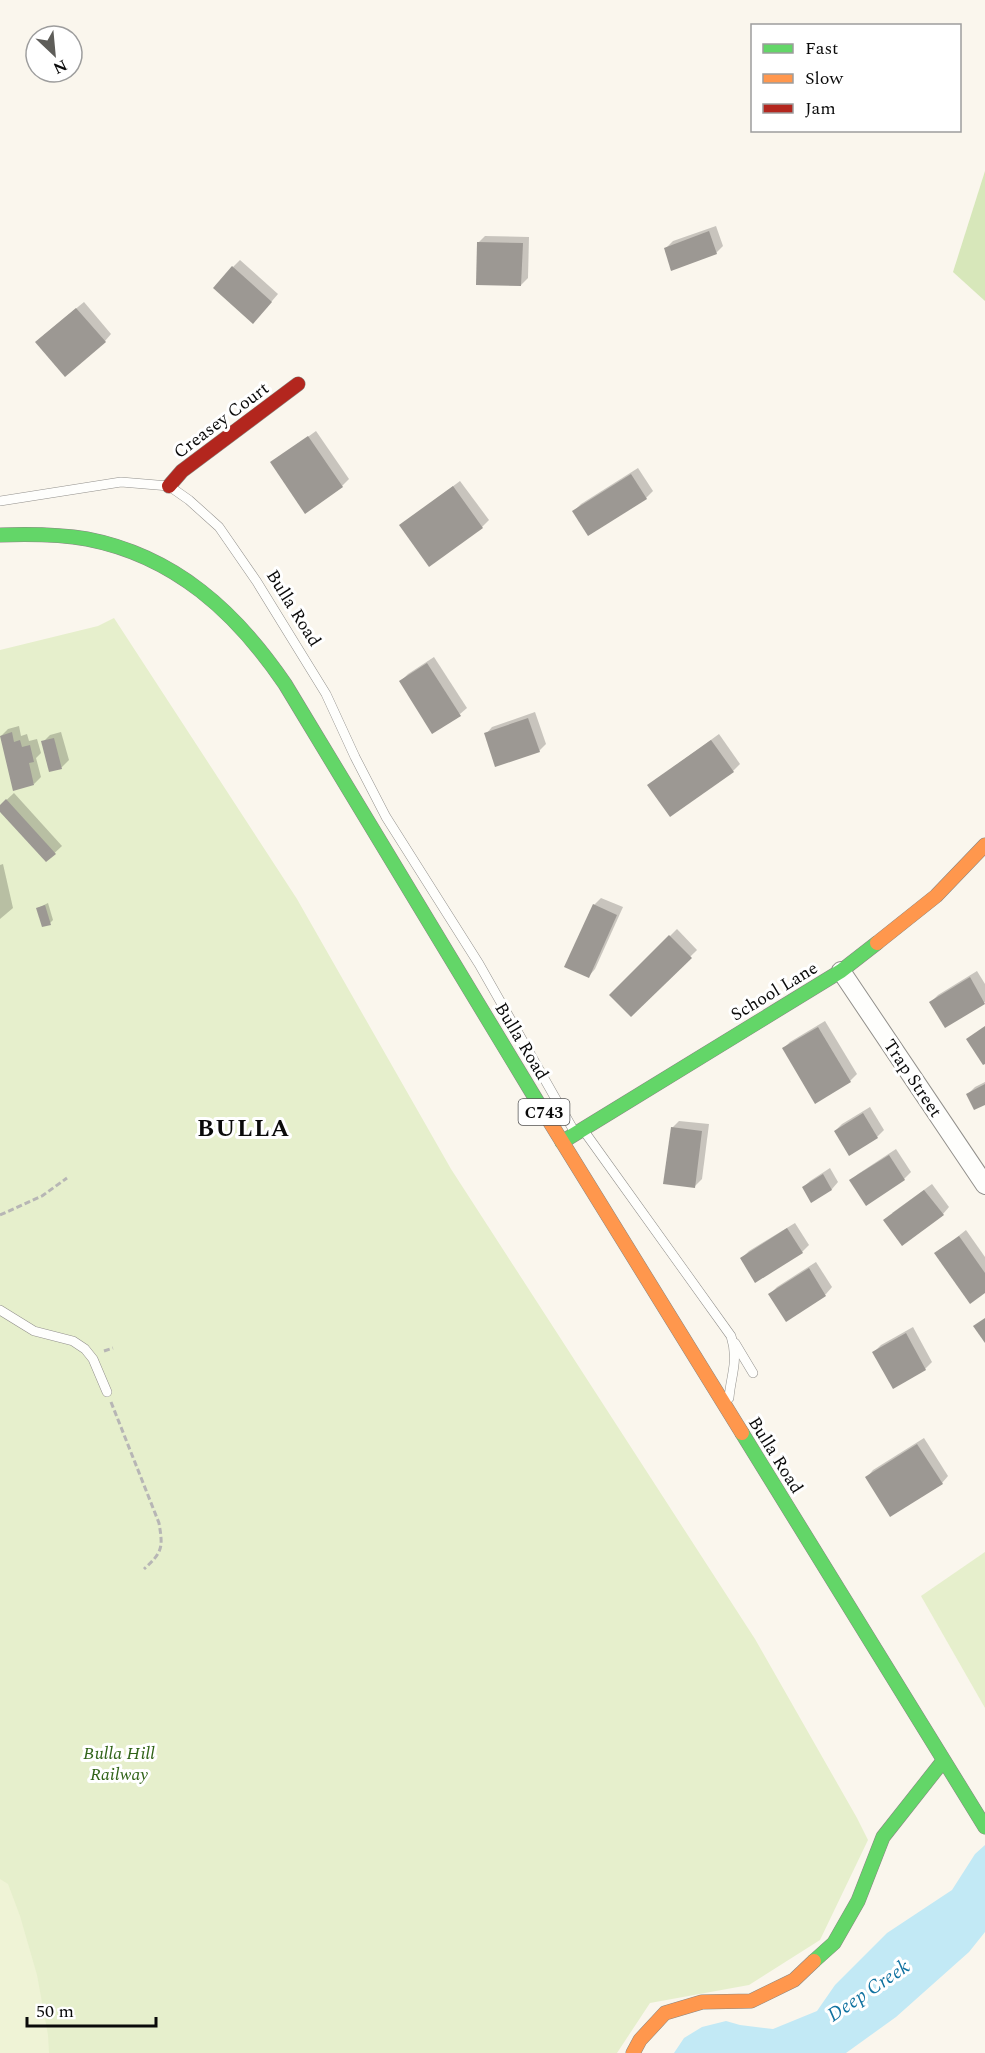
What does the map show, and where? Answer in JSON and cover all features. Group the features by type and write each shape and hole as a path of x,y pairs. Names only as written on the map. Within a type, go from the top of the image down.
{"main road":[{"name":"Creasey Court","path":"168,486 182,471 298,384"},
{"name":"Bulla Road","path":"0,534 43,533 89,539 131,552 173,572 209,597 249,635 285,684 562,1142 985,1827"},
{"name":"School Lane","path":"562,1142 841,971 936,896 985,845"},
{"path":"633,2053 640,2040 665,2013 702,2002 751,2001 794,1980 834,1943 858,1901 883,1837 943,1761"}],"street":[{"name":"Trap Street","path":"841,971 985,1185"}],"lane":[{"path":"0,501 121,482 168,486"},
{"name":"Bulla Road","path":"168,486 189,500 219,527 257,582 326,694 354,757 386,817 479,964 579,1131 731,1336 753,1373"},
{"path":"0,1310 34,1331 73,1341 85,1349 93,1359 107,1392"},
{"path":"730,1414 730,1393 736,1363 731,1336"}],"path":[{"path":"0,1215 42,1196 67,1178"},
{"path":"107,1392 159,1523 162,1544 154,1560 144,1569"}],"green space":[{"path":"985,171 985,301 953,272"},
{"name":"Bulla Hill Railway","path":"114,618 297,899 451,1169 755,1639 868,1840 820,1940 749,1985 650,2003 617,2053 0,2053 0,650 98,626"},
{"path":"985,1552 985,1708 921,1596"},
{"path":"0,1879 8,1884 37,1975 49,2053 0,2053"}],"water":[{"name":"Deep Creek","path":"985,1845 985,1932 969,1952 896,2017 846,2053 674,2053 684,2038 702,2027 726,2021 773,2029 817,2011 835,1985 887,1933 952,1890 975,1854"}],"building":[{"path":"709,231 717,254 671,271 664,248"},
{"path":"477,242 523,243 521,286 476,285"},
{"path":"232,266 272,302 253,324 213,288"},
{"path":"76,308 106,342 65,377 35,342"},
{"path":"308,436 343,487 305,514 270,462"},
{"path":"631,474 647,499 588,536 572,511"},
{"path":"453,486 483,528 429,567 399,525"},
{"path":"427,663 461,716 432,734 399,681"},
{"path":"528,718 540,752 495,767 484,733"},
{"path":"12,732 14,742 20,740 22,747 30,745 34,762 29,763 34,785 13,791 0,736"},
{"path":"54,738 62,769 49,772 41,741"},
{"path":"711,740 734,772 670,817 647,785"},
{"path":"6,799 56,854 46,862 0,812 0,805"},
{"path":"593,904 617,915 589,978 564,967"},
{"path":"45,905 51,925 42,927 36,908"},
{"path":"669,935 692,958 631,1017 609,995"},
{"path":"970,977 985,1004 945,1028 929,1002"},
{"path":"985,1026 985,1064 983,1065 966,1039"},
{"path":"818,1027 851,1082 815,1104 782,1048"},
{"path":"985,1084 985,1105 974,1110 966,1094"},
{"path":"863,1113 878,1138 849,1156 834,1131"},
{"path":"671,1127 702,1131 695,1188 663,1184"},
{"path":"889,1155 905,1180 866,1206 849,1180"},
{"path":"823,1174 832,1190 811,1203 802,1187"},
{"path":"924,1190 944,1215 902,1246 883,1220"},
{"path":"787,1228 803,1253 755,1283 740,1258"},
{"path":"959,1236 985,1273 985,1293 970,1304 934,1253"},
{"path":"809,1268 826,1296 786,1322 768,1294"},
{"path":"985,1318 985,1343 973,1326"},
{"path":"906,1333 926,1370 893,1389 872,1352"},
{"path":"917,1444 943,1484 890,1517 865,1477"}],"traffic: fast":[{"path":"0,535 65,536 119,547 175,573 201,591 246,633 285,684 540,1106"},
{"path":"562,1142 841,971 877,943"},
{"path":"742,1433 985,1827"},
{"path":"814,1961 834,1943 858,1901 883,1837 943,1761"}],"traffic: slow":[{"path":"877,943 936,896 985,845"},
{"path":"540,1106 742,1433"},
{"path":"633,2053 640,2040 665,2013 702,2002 751,2001 794,1980 814,1961"}],"traffic: jam":[{"path":"169,486 182,471 298,384"}],"district":[{"name":"BULLA","path":"244,1128"}]}
